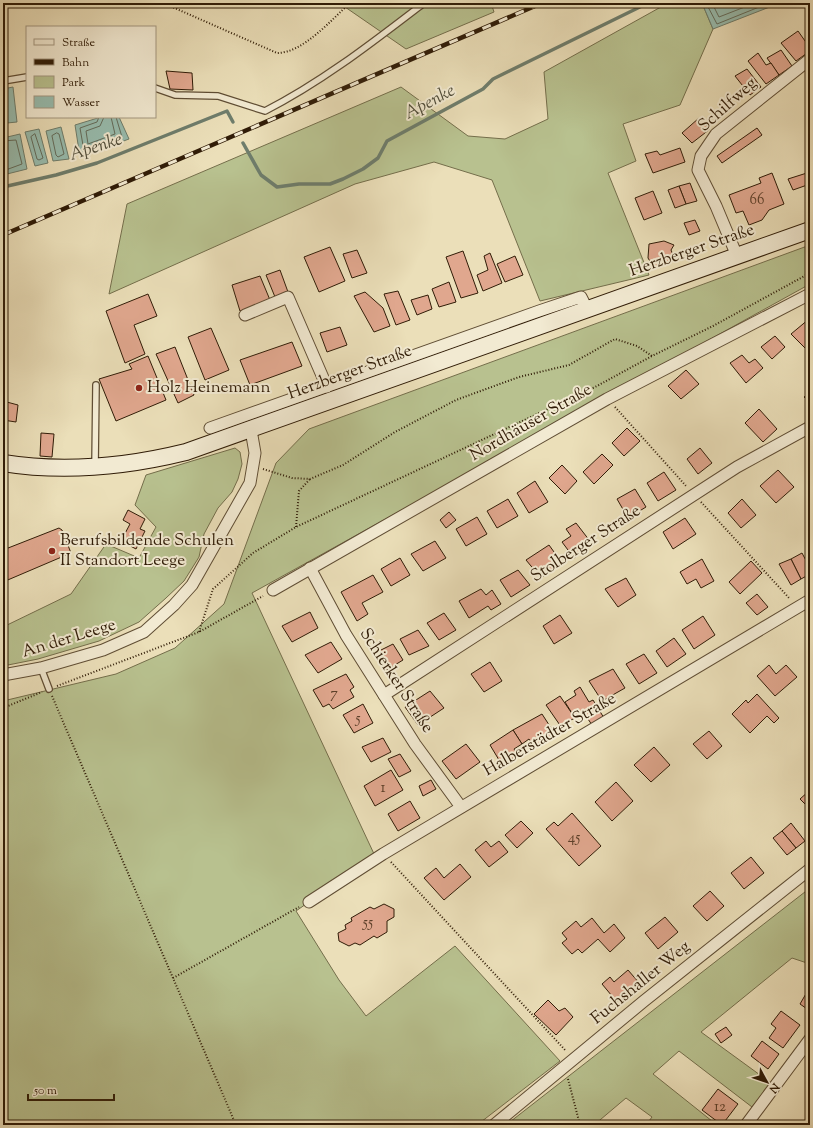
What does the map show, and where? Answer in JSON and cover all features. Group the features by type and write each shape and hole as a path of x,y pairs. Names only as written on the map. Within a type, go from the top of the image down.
{"street":[{"name":"Schilfweg","path":"737,256 716,206 698,170 701,156 716,134 810,58"},
{"name":"Herzberger Straße","path":"3,463 47,468 95,468 136,464 186,452 252,430 328,401 810,230"},
{"name":"Nordhäuser Straße","path":"273,590 607,399 810,294"},
{"name":"Herzberger Straße","path":"245,315 288,297 327,387"},
{"name":"Herzberger Straße","path":"210,428 539,311 581,298 587,309"},
{"name":"Stolberger Straße","path":"384,695 718,479 810,427"},
{"name":"An der Leege","path":"3,675 41,668 103,650 144,632 174,605 192,585 250,483 255,453 252,430"},
{"name":"Schierker Straße","path":"310,568 346,635 415,744 461,807"},
{"name":"Halberstädter Straße","path":"309,902 383,854 810,600"},
{"name":"Fuchshaller Weg","path":"494,1125 564,1069 644,1001 810,869"},
{"path":"746,1125 810,1039"}],"lane":[{"path":"156,88 175,95 218,96 265,111 297,95 381,36 424,3"},
{"path":"3,81 26,77"},
{"path":"95,468 96,385"},
{"path":"41,668 49,689"}],"path":[{"path":"3,4 18,3"},
{"path":"156,3 170,6 277,53 287,53 300,46 350,3"},
{"path":"199,632 212,589 253,553 296,527 596,386 713,326 810,273"},
{"path":"296,527 299,491 310,479 343,465 395,432 456,400 519,377 569,365 615,339 637,346 652,356"},
{"path":"254,465 292,478 310,479"},
{"path":"3,708 199,632 273,590"},
{"path":"49,689 236,1125"},
{"path":"383,854 574,1060"},
{"path":"173,978 309,902"},
{"path":"564,1069 580,1125"}],"green space":[{"path":"345,3 491,3 494,12 406,49 345,7"},
{"path":"668,3 702,3 713,29 680,105 623,124 636,161 608,173 649,275 540,301 492,180 434,162 355,184 109,294 127,204 401,87 468,136 505,139 548,119 544,72"},
{"path":"810,245 810,284 252,593 375,856 296,911 339,980 366,1016 455,946 560,1061 477,1125 3,1125 3,701 116,674 175,648 224,604 276,463 309,429"},
{"path":"235,448 240,452 242,464 238,479 232,492 218,508 204,534 199,557 184,581 166,598 139,622 99,641 38,659 3,666 3,627 71,594 106,544 139,558 156,527 135,505 146,475"},
{"path":"810,888 810,964 792,958 701,1032 771,1083 752,1107 679,1051 653,1074 717,1125 646,1125 652,1117 626,1098 594,1125 506,1125"}],"water":[{"path":"702,3 780,3 713,29"},
{"path":"13,87 17,122 7,123 3,89"},
{"path":"98,118 119,118 129,139 80,157 75,125"},
{"path":"61,127 69,159 53,161 46,131"},
{"path":"39,129 48,163 35,166 25,132"},
{"path":"20,134 27,169 3,175 3,138"}],"building":[{"path":"798,31 810,48 810,51 796,61 781,43"},
{"path":"781,50 792,66 779,75 767,58"},
{"path":"758,53 766,65 771,63 779,75 766,84 748,61"},
{"path":"747,69 761,87 750,95 735,76"},
{"path":"166,71 192,73 193,90 170,89"},
{"path":"699,118 710,129 692,143 682,133"},
{"path":"757,128 762,135 722,163 717,156"},
{"path":"680,148 685,162 653,173 645,154 657,151 660,155"},
{"path":"810,172 810,184 793,190 788,179"},
{"path":"772,173 784,204 769,210 762,220 749,225 743,211 736,213 729,195 761,183 759,178"},
{"path":"690,183 697,201 686,204 679,186"},
{"path":"679,186 686,204 675,208 668,190"},
{"path":"653,191 662,213 644,220 635,198"},
{"path":"695,220 700,231 689,235 684,223"},
{"path":"664,241 674,245 671,250 675,260 654,268 648,258 649,244"},
{"path":"330,247 345,281 319,292 304,257"},
{"path":"357,250 367,273 352,278 343,254"},
{"path":"463,251 478,293 461,298 446,257"},
{"path":"490,253 502,283 483,291 477,275 488,270 484,256"},
{"path":"515,256 523,275 505,282 497,264"},
{"path":"280,270 288,292 275,297 266,275"},
{"path":"260,276 270,300 240,311 232,285"},
{"path":"449,282 456,302 439,307 432,289"},
{"path":"398,291 410,320 396,325 384,294"},
{"path":"365,292 383,308 390,326 374,332 354,296"},
{"path":"148,294 157,316 134,325 145,354 125,363 106,311"},
{"path":"428,295 432,309 417,315 411,300"},
{"path":"809,319 810,346 806,349 791,334"},
{"path":"340,327 347,345 327,352 320,333"},
{"path":"211,328 229,370 205,380 188,337"},
{"path":"775,336 785,347 772,359 761,347"},
{"path":"292,342 302,366 250,385 240,360"},
{"path":"175,347 194,395 178,403 156,354"},
{"path":"742,355 749,363 755,359 763,368 746,383 730,363"},
{"path":"148,356 166,400 116,421 99,379 132,369 129,364"},
{"path":"686,370 699,384 681,399 668,386"},
{"path":"810,392 810,403 804,397"},
{"path":"3,401 18,405 16,422 3,420"},
{"path":"759,409 777,429 763,442 745,423"},
{"path":"627,428 640,441 624,456 612,443"},
{"path":"41,433 54,434 52,457 40,456"},
{"path":"700,448 712,463 698,474 687,459"},
{"path":"602,454 613,465 594,484 583,472"},
{"path":"562,465 577,481 565,494 549,478"},
{"path":"778,470 794,487 776,503 760,486"},
{"path":"664,472 676,490 658,501 647,483"},
{"path":"535,481 548,502 529,513 517,493"},
{"path":"635,489 646,507 628,518 617,499"},
{"path":"508,499 518,516 497,528 487,511"},
{"path":"742,499 756,515 741,528 728,513"},
{"path":"128,510 145,519 140,529 145,531 136,549 121,541 130,524 123,520"},
{"path":"449,512 456,520 446,528 440,520"},
{"path":"477,517 487,534 466,546 456,529"},
{"path":"685,518 696,534 673,549 663,532"},
{"path":"576,523 593,545 574,558 562,542 571,536 566,529"},
{"path":"59,528 62,530 71,553 3,582 3,550"},
{"path":"435,541 446,558 423,571 411,554"},
{"path":"549,545 562,563 541,578 526,560"},
{"path":"802,553 810,568 810,574 801,579 791,559"},
{"path":"400,558 410,575 391,586 381,569"},
{"path":"702,559 714,581 701,588 696,579 687,584 680,572"},
{"path":"791,559 801,579 791,585 779,564"},
{"path":"751,561 762,573 740,594 729,582"},
{"path":"518,570 530,585 511,597 500,580"},
{"path":"373,575 383,592 362,603 368,614 357,621 341,592"},
{"path":"626,578 636,595 618,607 605,589"},
{"path":"481,589 486,595 492,590 501,604 491,610 488,606 469,618 459,601"},
{"path":"757,594 768,607 757,615 746,603"},
{"path":"310,612 318,628 292,642 282,626"},
{"path":"444,613 456,630 439,640 427,623"},
{"path":"560,615 572,633 554,644 543,626"},
{"path":"703,616 715,635 694,649 682,630"},
{"path":"418,630 429,646 409,655 400,639"},
{"path":"674,638 686,654 667,667 656,651"},
{"path":"331,642 342,659 318,673 305,655"},
{"path":"393,644 403,660 385,671 373,654"},
{"path":"644,654 657,673 639,684 626,664"},
{"path":"490,662 502,681 484,692 471,674"},
{"path":"769,665 776,674 786,665 797,677 775,696 757,676"},
{"path":"613,669 625,688 602,701 589,681"},
{"path":"346,674 354,687 350,690 354,697 333,709 329,704 323,707 313,690"},
{"path":"580,687 589,702 593,700 604,718 592,725 584,713 575,718 565,702 576,695 574,691"},
{"path":"430,691 444,708 418,725 405,707"},
{"path":"757,694 779,718 774,723 767,716 750,733 732,714 746,700 748,703"},
{"path":"560,696 575,718 567,722 571,727 564,731 546,705"},
{"path":"363,704 373,723 354,733 343,715"},
{"path":"542,714 555,734 534,747 529,739 522,744 513,730"},
{"path":"513,730 522,744 514,749 518,755 502,765 490,745"},
{"path":"709,731 722,746 707,759 693,744"},
{"path":"383,738 391,752 371,762 362,747"},
{"path":"466,744 480,762 456,779 442,761"},
{"path":"654,747 670,765 651,782 634,765"},
{"path":"400,754 411,771 399,777 388,759"},
{"path":"391,770 403,790 375,806 364,786"},
{"path":"431,780 436,789 423,796 419,786"},
{"path":"616,782 633,801 612,821 595,802"},
{"path":"809,791 810,792 810,809 800,799"},
{"path":"410,801 420,818 398,831 388,814"},
{"path":"572,813 601,846 579,866 546,829 554,822 558,826"},
{"path":"521,821 533,833 517,848 505,835"},
{"path":"791,823 805,841 796,848 782,831"},
{"path":"782,831 796,848 787,855 773,838"},
{"path":"486,841 491,847 499,841 508,852 489,867 475,850"},
{"path":"751,857 764,873 744,889 731,873"},
{"path":"460,864 471,877 444,900 424,878 436,868 444,878"},
{"path":"710,891 724,906 707,921 693,906"},
{"path":"384,904 394,909 394,917 387,921 387,932 377,938 374,936 360,945 355,943 349,946 339,941 338,933 346,929 345,925 352,921 351,918 370,907 374,909"},
{"path":"665,917 678,932 658,949 645,933"},
{"path":"592,918 604,933 614,924 625,938 610,952 598,939 582,953 578,949 572,954 562,943 567,939 562,933 576,921 581,927"},
{"path":"628,970 640,984 617,1002 602,984 610,977 614,982"},
{"path":"807,992 810,994 810,1011 800,1004"},
{"path":"548,1000 559,1011 565,1008 573,1017 556,1035 534,1014"},
{"path":"781,1011 800,1025 783,1048 769,1038 776,1028 771,1024"},
{"path":"726,1027 732,1035 721,1043 715,1034"},
{"path":"762,1041 779,1054 768,1069 751,1056"},
{"path":"718,1089 738,1104 722,1125 702,1110"}],"waterway":[{"name":"Apenke","path":"243,143 261,175 277,187 299,184 330,184 363,169 378,158 387,141 483,89 493,79 648,3"},
{"name":"Apenke","path":"3,187 56,175 97,163 227,111 233,122"}],"railway":[{"path":"3,235 542,3"}],"place":[{"name":"Holz Heinemann","path":"139,388"},
{"name":"Berufsbildende Schulen II Standort Leege","path":"52,551"}]}
